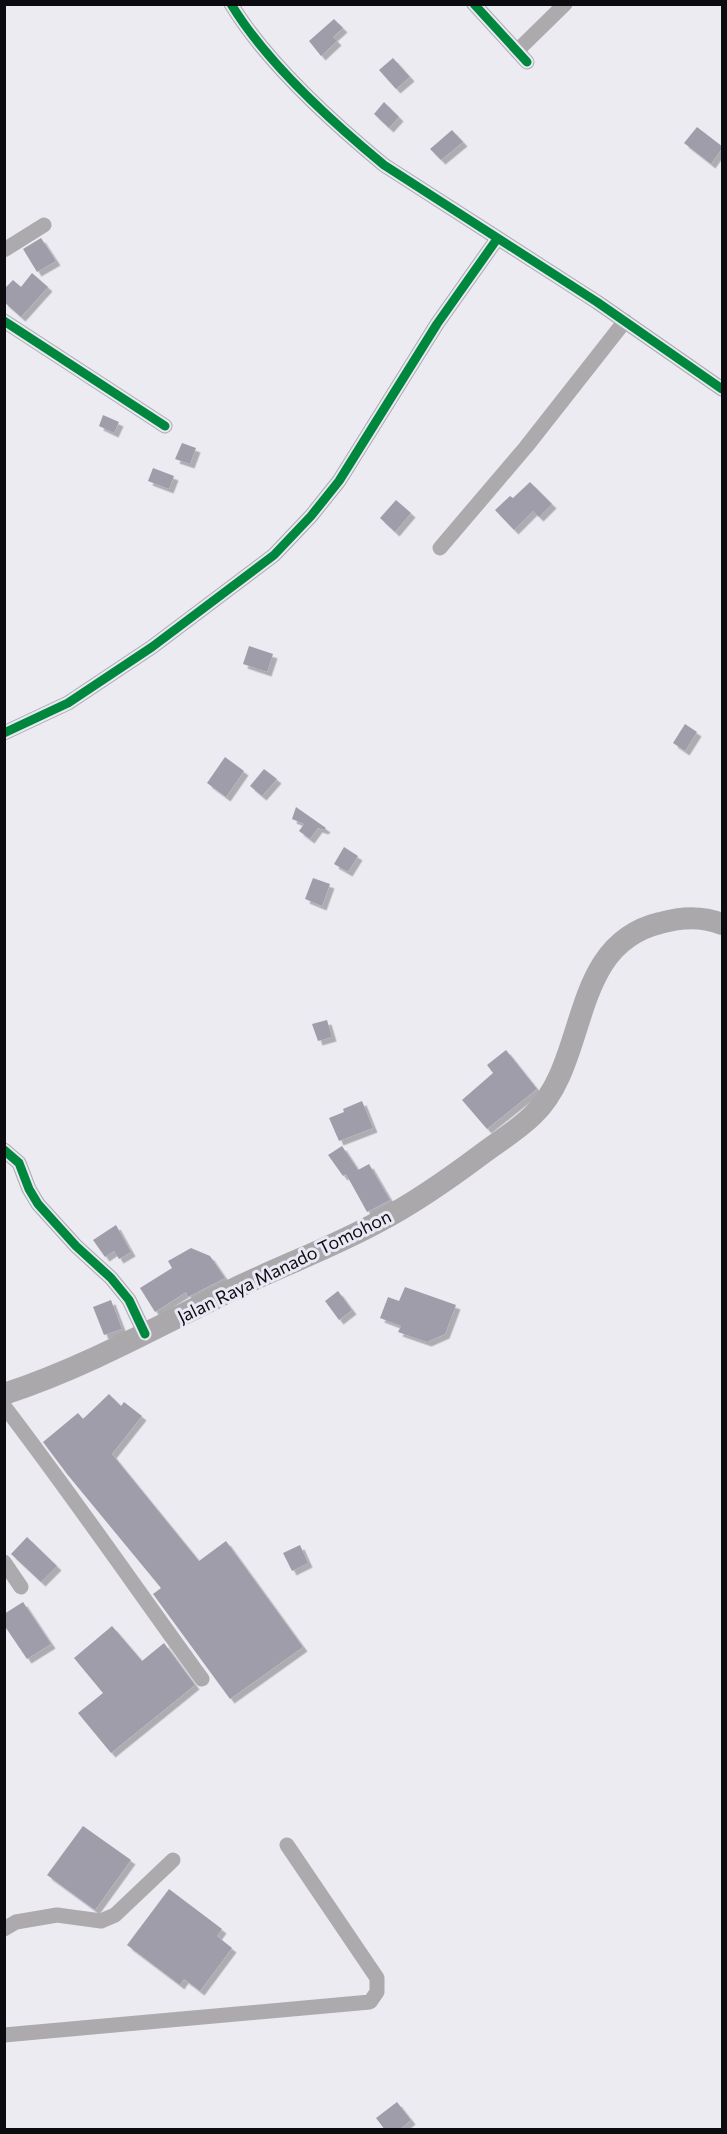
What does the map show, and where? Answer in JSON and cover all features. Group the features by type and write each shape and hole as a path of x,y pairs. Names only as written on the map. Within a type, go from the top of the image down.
{"highway":[{"name":"Jalan Raya Manado Tomohon","path":"4,1394 114,1350 380,1221 451,1177 516,1129 545,1103 561,1073 593,981 603,963 624,940 648,926 679,918 705,919 723,924"}],"street":[{"path":"231,4 257,40 288,75 355,141 394,173 625,321 723,389"},
{"path":"474,4 522,56 565,4"},
{"path":"4,250 44,225"},
{"path":"4,733 69,703 152,647 274,555 339,481 437,324 497,239"},
{"path":"4,321 165,426"},
{"path":"440,548 526,447 625,321"},
{"path":"4,1150 19,1162 29,1189 38,1204 76,1246 111,1278 129,1300 145,1334"},
{"path":"4,1406 58,1477 202,1679"},
{"path":"4,1562 21,1587"},
{"path":"4,2035 370,2002 377,1992 377,1978 287,1845"},
{"path":"4,1929 16,1922 46,1916 101,1921 115,1915 173,1860"}],"building":[{"path":"334,19 343,28 333,37 337,41 321,56 309,41"},
{"path":"393,58 410,77 396,89 379,70"},
{"path":"384,102 399,117 389,128 374,114"},
{"path":"697,127 723,147 711,164 684,143"},
{"path":"452,130 463,142 441,160 430,149"},
{"path":"41,238 56,261 37,272 23,249"},
{"path":"32,273 48,287 21,317 4,302 4,289 13,280 21,287"},
{"path":"103,415 119,422 114,433 99,426"},
{"path":"182,443 196,448 190,464 175,459"},
{"path":"153,468 174,476 169,489 148,481"},
{"path":"530,482 552,504 539,517 533,511 514,530 495,510 510,496 513,498"},
{"path":"396,500 411,513 395,532 380,518"},
{"path":"249,646 273,654 267,672 243,664"},
{"path":"685,724 697,732 685,751 673,743"},
{"path":"225,757 244,771 226,797 207,783"},
{"path":"264,769 277,779 262,796 250,786"},
{"path":"296,807 326,828 324,830 318,828 310,839 299,831 304,824 292,819"},
{"path":"344,847 358,856 348,872 334,864"},
{"path":"313,878 330,884 322,906 305,899"},
{"path":"327,1020 332,1037 318,1041 312,1024"},
{"path":"506,1050 537,1089 487,1129 462,1100 493,1073 487,1065"},
{"path":"362,1101 373,1128 339,1141 329,1118"},
{"path":"342,1146 358,1170 369,1164 390,1200 367,1212 346,1174 343,1176 328,1155"},
{"path":"116,1225 131,1252 119,1259 114,1251 105,1257 93,1240"},
{"path":"191,1248 210,1256 225,1278 188,1297 186,1292 155,1312 140,1288 172,1268 168,1261"},
{"path":"405,1287 456,1305 445,1334 427,1342 398,1332 401,1326 380,1318 388,1297 399,1301"},
{"path":"338,1291 352,1310 339,1320 325,1301"},
{"path":"111,1300 122,1329 104,1335 93,1307"},
{"path":"109,1394 121,1406 124,1402 142,1416 112,1454 199,1561 226,1541 303,1647 230,1699 153,1594 161,1588 43,1442 78,1413 83,1419"},
{"path":"27,1537 57,1566 41,1582 11,1554"},
{"path":"300,1545 308,1563 292,1571 283,1553"},
{"path":"23,1602 51,1644 27,1659 4,1625 4,1614"},
{"path":"112,1626 142,1661 164,1643 195,1685 111,1753 78,1713 103,1693 74,1658"},
{"path":"83,1826 131,1860 95,1910 47,1875"},
{"path":"169,1889 222,1929 217,1936 232,1948 200,1991 184,1979 180,1985 127,1945"},
{"path":"397,2102 411,2120 399,2130 385,2130 376,2118"}],"cycle path":[{"path":"231,4 245,26 281,69 343,130 384,165 597,302 722,389"},
{"path":"474,4 527,62"},
{"path":"4,733 68,703 152,647 274,555 311,516 339,481 437,324 497,239"},
{"path":"4,321 165,426"},
{"path":"4,1150 19,1163 29,1189 38,1204 76,1246 111,1278 129,1300 145,1334"}]}
